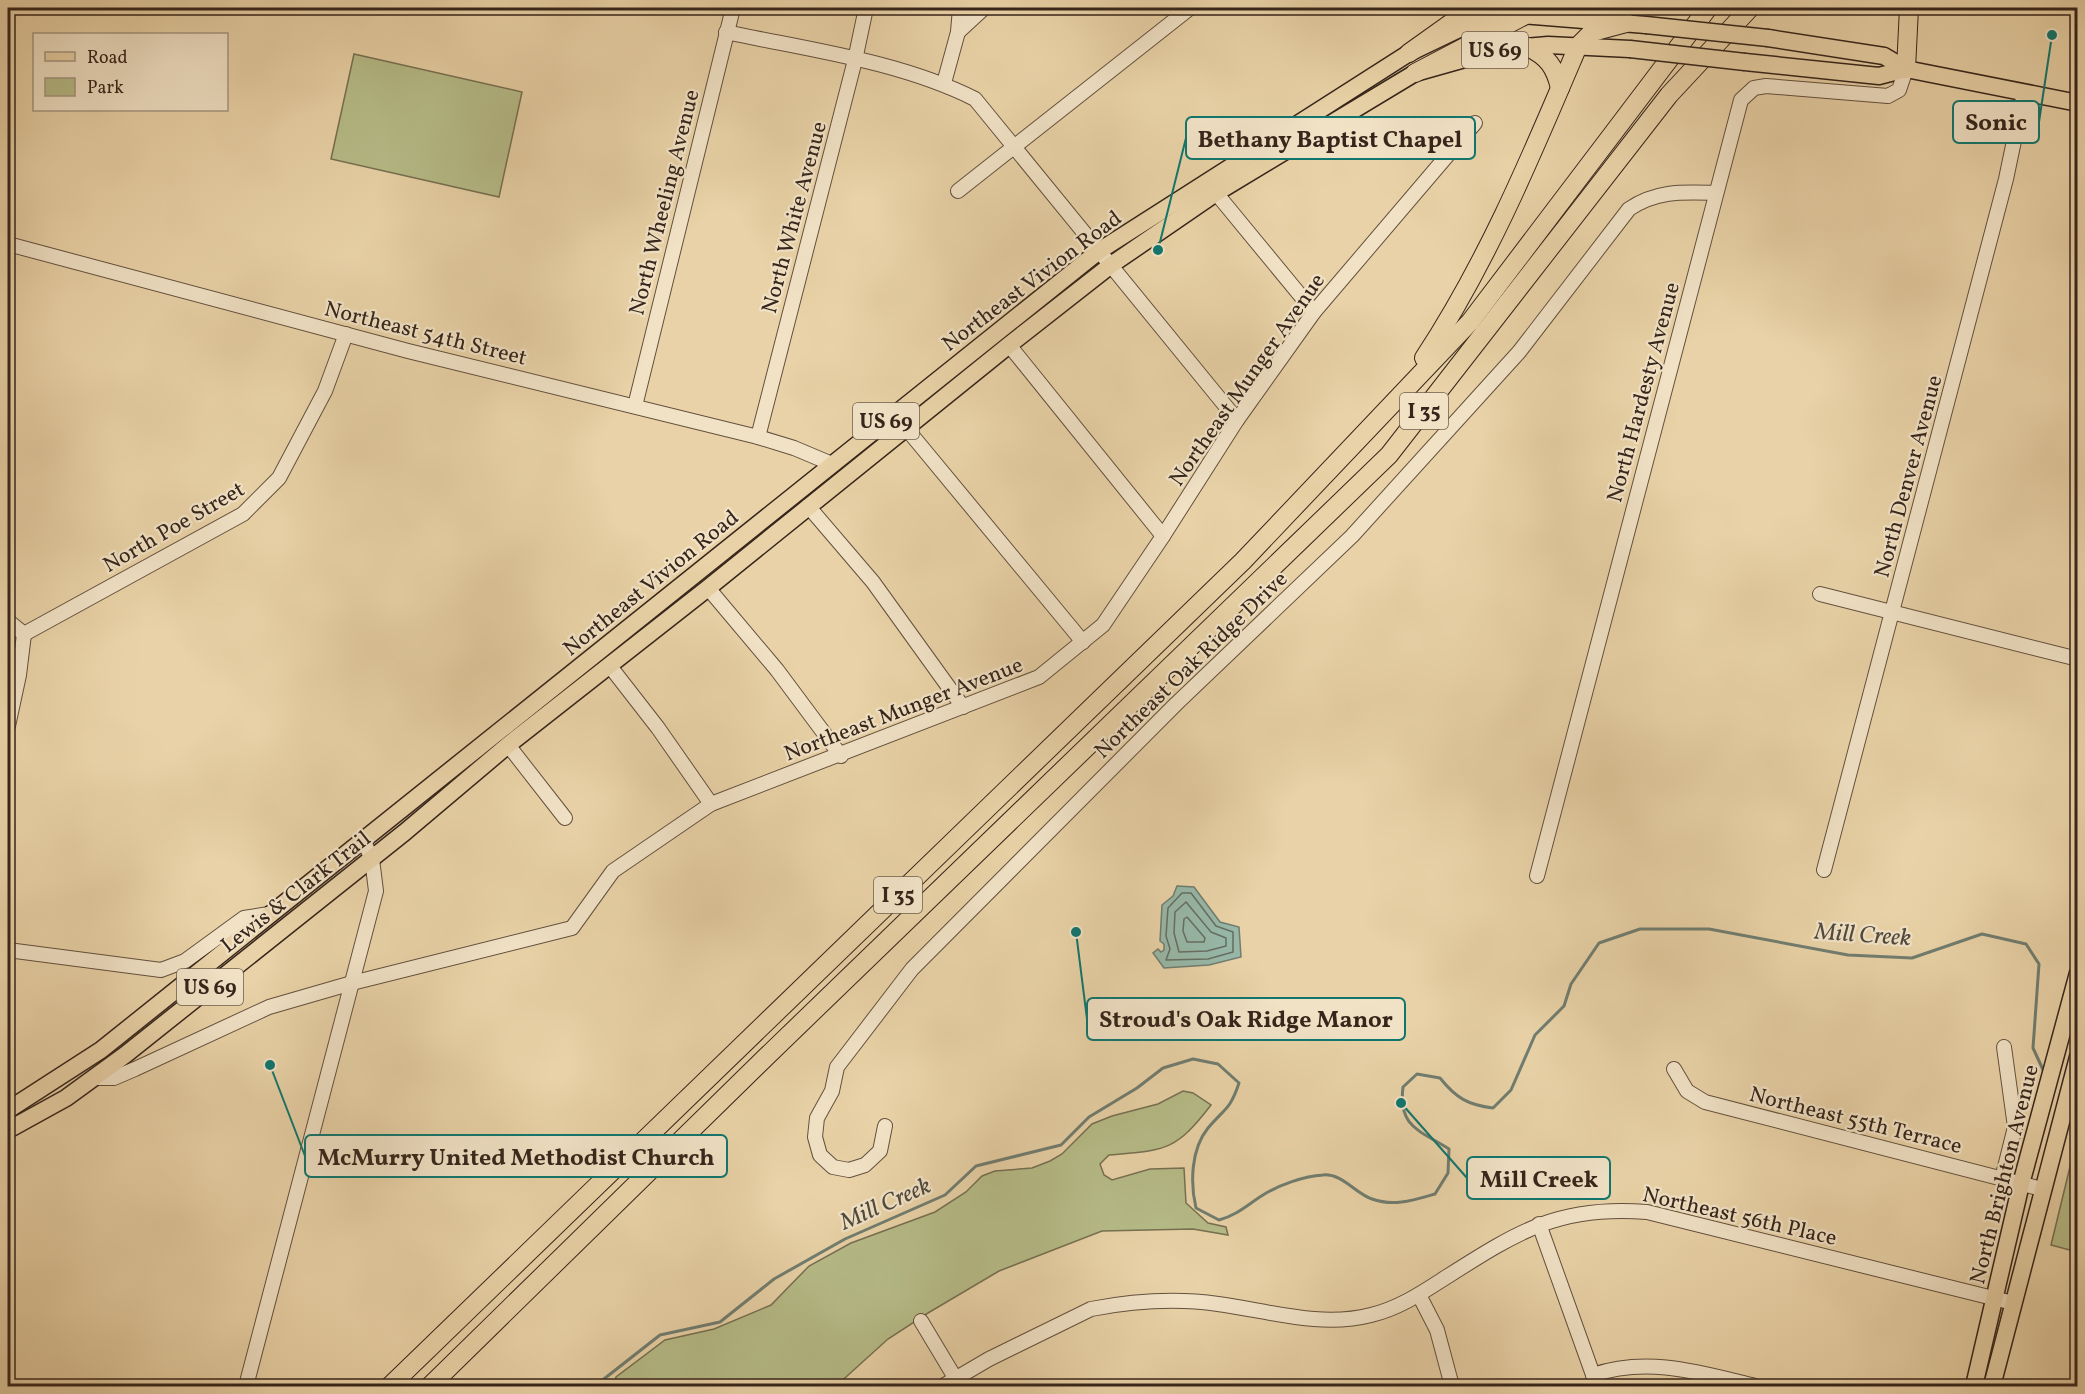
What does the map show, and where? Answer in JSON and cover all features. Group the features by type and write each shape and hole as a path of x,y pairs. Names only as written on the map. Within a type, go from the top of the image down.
{"highway":[{"path":"1409,53 1472,8"},
{"path":"1415,73 1521,15 1539,8"},
{"path":"1400,396 1450,318 1532,154 1578,46 1592,32 1626,23 1613,8"},
{"name":"I 35","path":"390,1386 1234,569 1400,396 1470,322 1708,8"},
{"name":"I 35","path":"430,1386 767,1056 1389,455 1669,94 1750,8"},
{"path":"1906,69 1909,8"},
{"path":"1528,47 1544,54 1555,68 1560,88"}],"main road":[{"name":"Northeast Vivion Road","path":"386,821 1099,251 1409,53 1459,29 1497,17 1521,15 1626,23 1767,38 1884,56 1906,69 2078,103"},
{"name":"Northeast Vivion Road","path":"405,832 508,745 708,588 1110,265 1216,193 1415,73 1460,58 1500,49 1578,46 1630,49 1879,76 1906,69"},
{"name":"Lewis & Clark Trail","path":"8,1110 101,1050 386,821"},
{"name":"Lewis & Clark Trail","path":"8,1130 66,1098 94,1078 405,832"},
{"name":"North Brighton Avenue","path":"1974,1386 2021,1184 2078,973"},
{"name":"North Brighton Avenue","path":"1992,1386 2078,1057"}],"street":[{"name":"North Wheeling Avenue","path":"635,406 733,8"},
{"name":"North White Avenue","path":"758,437 855,60 866,8"},
{"path":"944,83 958,32 960,8"},
{"path":"958,32 984,8"},
{"path":"958,191 1190,8"},
{"path":"726,32 855,60 944,83 975,99 1237,420"},
{"name":"North Hardesty Avenue","path":"1537,876 1738,106 1749,92 1766,86 1888,96 1899,90 1906,69"},
{"name":"North Denver Avenue","path":"1824,870 2006,179 2024,93"},
{"name":"Northeast Munger Avenue","path":"94,1078 114,1078 269,1007 352,983 572,928 614,871 711,804 841,756 1039,677 1103,625 1164,536 1237,420 1314,312 1475,123"},
{"path":"1216,193 1314,312"},
{"name":"Northeast Oak Ridge Drive","path":"885,1126 880,1150 865,1165 849,1170 833,1167 820,1155 815,1137 817,1118 832,1090 837,1067 912,969 1170,710 1352,536 1519,352 1629,210 1646,199 1664,193 1716,193"},
{"name":"Northeast 54th Street","path":"8,244 346,334 758,437 794,448 832,464"},
{"name":"North Poe Street","path":"24,634 243,514 258,501 279,478 288,457 305,430 325,391 346,334"},
{"path":"1009,345 1164,536"},
{"path":"894,414 1083,642"},
{"path":"808,506 873,582 963,707"},
{"path":"708,588 777,670 841,756"},
{"path":"1820,594 2078,659"},
{"path":"8,621 24,634 19,675 8,726"},
{"path":"609,665 658,728 711,804"},
{"path":"508,745 565,818"},
{"path":"246,1386 376,891 372,859 363,840"},
{"path":"8,950 161,970 179,964 244,918 269,915"},
{"path":"2002,1179 2015,1127 2004,1047"},
{"name":"Northeast 55th Terrace","path":"1674,1070 1687,1091 1705,1102 2042,1189"},
{"name":"Northeast 56th Place","path":"943,1386 958,1383 989,1359 1091,1309 1108,1306 1190,1301 1334,1321 1380,1313 1419,1295 1509,1237 1539,1224 1587,1213 1647,1212 2013,1303"},
{"path":"1539,1224 1595,1381 1632,1366 1664,1366 1755,1386"},
{"path":"1419,1295 1437,1330 1452,1386"},
{"path":"921,1321 958,1383"}],"green space":[{"path":"354,54 522,92 499,197 331,159"},
{"path":"1183,1091 1193,1093 1211,1105 1188,1132 1168,1146 1144,1152 1109,1155 1100,1164 1104,1175 1112,1180 1150,1169 1184,1168 1186,1203 1208,1223 1226,1227 1228,1235 1193,1229 1102,1231 999,1271 888,1339 836,1386 613,1386 616,1377 665,1340 714,1329 771,1305 809,1266 851,1243 935,1212 966,1192 982,1176 995,1171 1032,1168 1050,1161 1062,1154 1092,1124 1112,1116 1158,1104"},
{"path":"2077,1138 2078,1252 2051,1245"}],"water":[{"path":"1177,886 1194,887 1220,922 1239,927 1241,957 1209,965 1164,968 1153,953 1158,949 1161,952 1164,950 1164,944 1160,941 1162,905 1173,896"}],"waterway":[{"name":"Mill Creek","path":"595,1386 660,1335 720,1322 774,1279 845,1239 945,1195 976,1166 1061,1145 1089,1117 1137,1088 1163,1068 1193,1059 1218,1064 1239,1083 1230,1104 1208,1128 1198,1146 1193,1166 1196,1208 1219,1220 1237,1213 1276,1188 1300,1179 1323,1175 1343,1180 1366,1196 1380,1201 1404,1202 1435,1194 1448,1173 1449,1149 1420,1132 1407,1119 1402,1100 1403,1087 1417,1074 1440,1078 1463,1099 1476,1105 1493,1108 1511,1090 1535,1035 1564,1006 1571,984 1599,943 1640,929 1709,929 1848,955 1912,958 1982,934 2026,944 2039,964 2033,1048 2045,1074"}],"place":[{"name":"Sonic","path":"2052,35"},
{"name":"Bethany Baptist Chapel","path":"1158,250"},
{"name":"Stroud's Oak Ridge Manor","path":"1076,932"},
{"name":"McMurry United Methodist Church","path":"270,1065"},
{"name":"Mill Creek","path":"1401,1103"}]}
